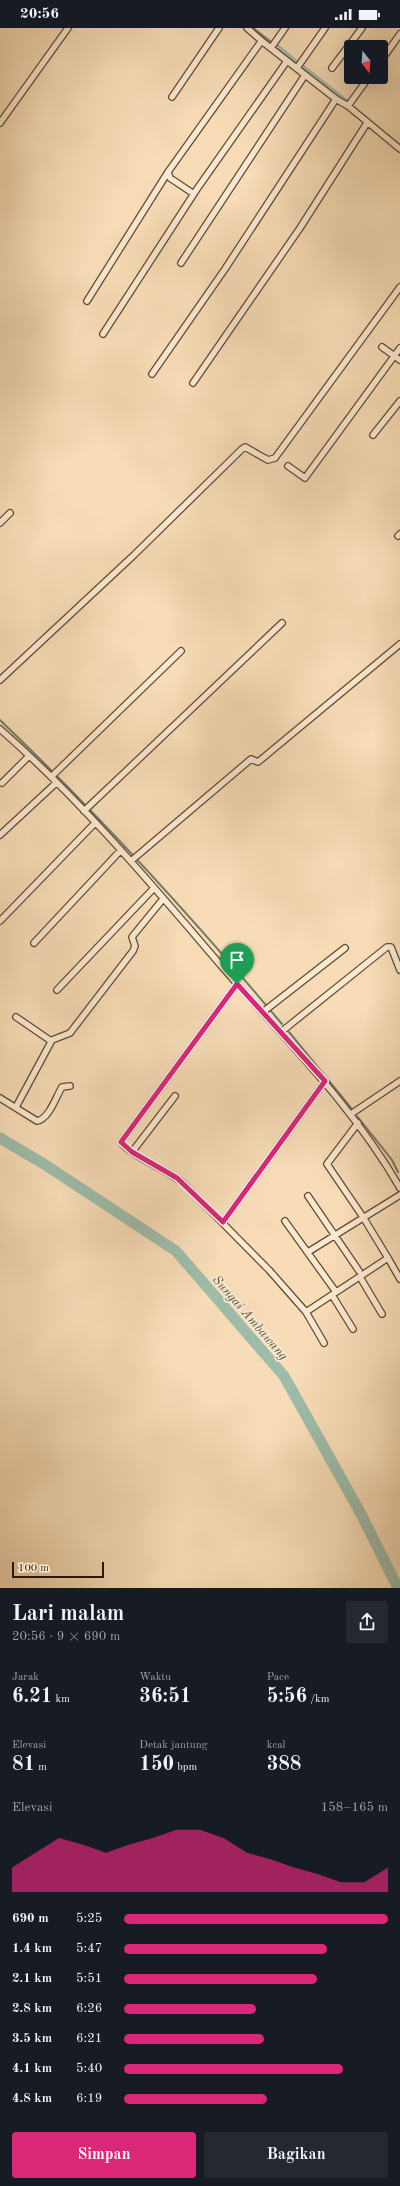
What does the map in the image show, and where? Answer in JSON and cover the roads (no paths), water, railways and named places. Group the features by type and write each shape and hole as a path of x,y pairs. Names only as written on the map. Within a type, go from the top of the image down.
{"street":[{"path":"0,124 68,28"},
{"path":"172,98 219,28"},
{"path":"247,28 262,42 399,146"},
{"path":"271,48 285,28"},
{"path":"297,68 325,28"},
{"path":"332,68 362,28"},
{"path":"388,51 400,34"},
{"path":"87,301 168,172 262,42"},
{"path":"102,334 194,194 287,60"},
{"path":"181,263 306,75"},
{"path":"348,106 364,84"},
{"path":"152,374 225,269 336,99"},
{"path":"192,383 300,228 367,123"},
{"path":"168,172 170,178 194,194"},
{"path":"0,680 134,555 242,449 246,447 268,460 275,458 400,287"},
{"path":"382,347 400,360"},
{"path":"288,466 305,478 400,348"},
{"path":"373,436 400,401"},
{"path":"0,523 10,514"},
{"path":"84,811 282,623"},
{"path":"131,861 251,759 258,762 400,644"},
{"path":"51,777 180,651"},
{"path":"0,729 51,777 121,850 237,984 325,1081 398,1178 400,1188"},
{"path":"2,783 29,756"},
{"path":"0,836 56,783"},
{"path":"0,921 95,823"},
{"path":"34,943 121,850"},
{"path":"57,990 154,888"},
{"path":"16,1107 51,1041 56,1037 70,1033 133,952 135,946 132,937 163,899"},
{"path":"281,1032 387,948 391,947 398,958 400,970"},
{"path":"263,1012 345,948"},
{"path":"237,984 121,1142 132,1152 177,1178 223,1222 302,1307 324,1343"},
{"path":"16,1017 51,1041"},
{"path":"223,1222 325,1081"},
{"path":"351,1114 400,1081"},
{"path":"0,1098 37,1121 40,1121 48,1112 62,1088 70,1086"},
{"path":"132,1152 175,1096"},
{"path":"358,1123 327,1164 363,1217 400,1279"},
{"path":"308,1252 400,1195"},
{"path":"308,1196 360,1274 382,1314"},
{"path":"285,1221 308,1252 334,1294 353,1329"},
{"path":"306,1312 334,1294 360,1274 388,1258"}],"waterway":[{"path":"253,28 270,41"},
{"path":"277,47 295,62"},
{"path":"303,68 345,101"},
{"path":"0,720 110,830 214,945 282,1024"},
{"path":"289,1032 351,1108"},
{"path":"357,1116 392,1160 398,1172"},
{"name":"Sungai Ambawang","path":"0,1138 44,1164 176,1251 284,1376 360,1512 398,1588"}]}
